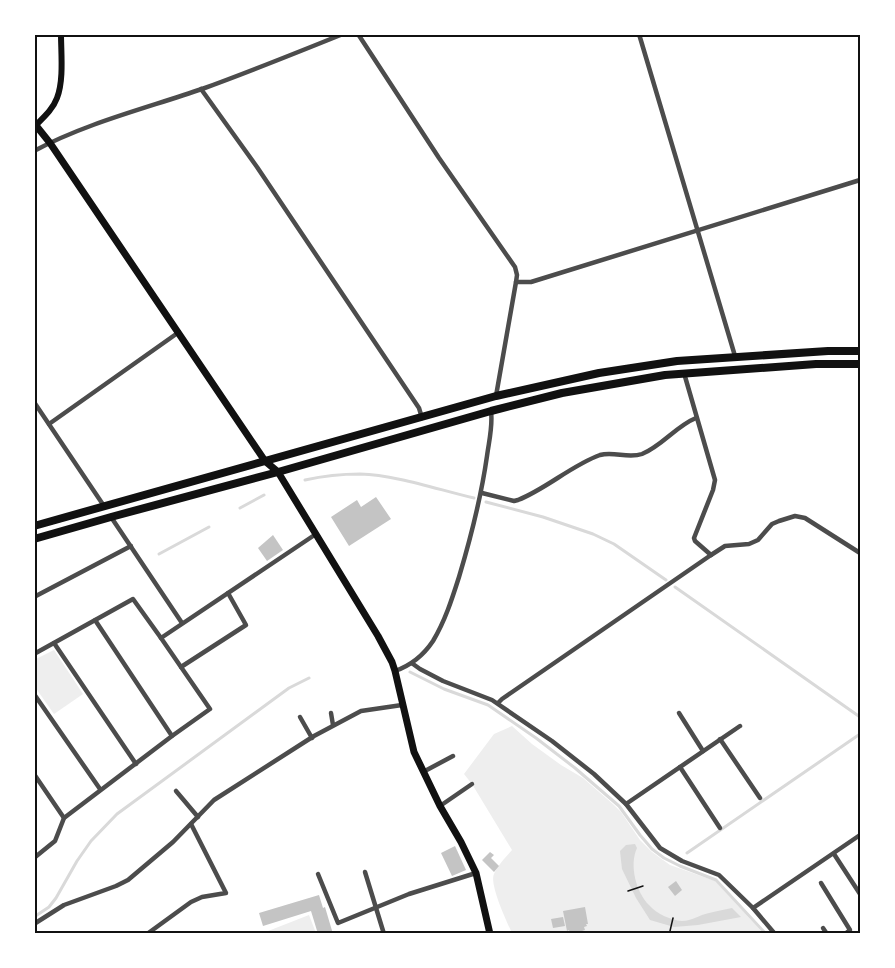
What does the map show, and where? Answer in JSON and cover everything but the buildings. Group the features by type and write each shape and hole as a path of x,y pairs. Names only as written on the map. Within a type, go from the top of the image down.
{"highway":[{"path":"34,526 496,396 599,373 677,361 735,356 861,351"},
{"path":"34,539 562,393 684,373 816,364 861,364"}],"main road":[{"path":"61,34 60,84 57,99 50,111 35,124 265,461 278,472 378,636 392,662 414,752 476,873 490,933"}],"street":[{"path":"34,151 139,109 201,89 343,34"},
{"path":"358,34 514,267 516,282 496,396"},
{"path":"639,34 735,356"},
{"path":"201,89 257,167 419,408 422,417"},
{"path":"516,282 531,282 861,180"},
{"path":"49,424 179,332"},
{"path":"684,373 715,480 714,490 694,538 711,555"},
{"path":"34,402 104,506"},
{"path":"394,671 413,664 433,642 446,616 482,493 492,423 491,411"},
{"path":"482,493 518,500 597,456 613,453 633,456 641,454 696,418"},
{"path":"498,704 502,699 711,555 725,546 740,546 758,540 772,524 795,516 805,518 861,553"},
{"path":"111,517 182,624"},
{"path":"161,638 316,534"},
{"path":"34,597 131,546"},
{"path":"182,667 246,625 228,593"},
{"path":"34,654 133,599 210,710 100,789 64,818 55,841 34,858"},
{"path":"95,620 172,736"},
{"path":"54,643 136,764"},
{"path":"413,664 443,681 498,704 572,756 626,804 660,848 682,861 719,875 775,933"},
{"path":"34,694 100,789"},
{"path":"34,924 64,904 128,880 173,842 214,800 333,725 361,711 402,705"},
{"path":"331,713 333,725"},
{"path":"679,713 703,751"},
{"path":"300,717 312,738"},
{"path":"626,804 740,726"},
{"path":"720,740 760,798"},
{"path":"423,772 453,756"},
{"path":"680,767 720,828"},
{"path":"34,774 64,818"},
{"path":"440,806 471,784"},
{"path":"176,791 198,817"},
{"path":"149,933 191,902 202,897 226,893 191,824"},
{"path":"753,908 861,835"},
{"path":"834,854 861,894"},
{"path":"365,872 384,933"},
{"path":"318,874 338,923 409,894 476,873"},
{"path":"821,883 850,930 845,933"},
{"path":"823,928 827,933"}],"path":[{"path":"628,891 643,886"},
{"path":"669,931 673,918"}],"shaded area":[{"path":"54,650 83,694 54,714 35,687 34,660"},
{"path":"512,726 532,744 583,778 614,805 652,852 670,865 715,881 763,933 512,933 499,903 493,879 498,867 512,850 464,774 494,734"},
{"path":"635,844 637,848 634,870 637,886 644,900 656,911 668,918 682,921 732,908 741,917 674,927 650,920 622,869 620,851 626,845"},
{"path":"309,915 316,933 263,933"}],"waterway":[{"path":"305,480 339,475 374,475 474,498"},
{"path":"240,508 264,495"},
{"path":"486,502 543,517 593,534 614,544 666,580"},
{"path":"159,554 209,527"},
{"path":"675,587 860,717"},
{"path":"410,672 444,689 488,705 536,738 619,806 652,849 680,866 716,880 766,934"},
{"path":"34,917 49,907 91,841 117,814 289,688 309,678"},
{"path":"687,853 860,734"}]}
